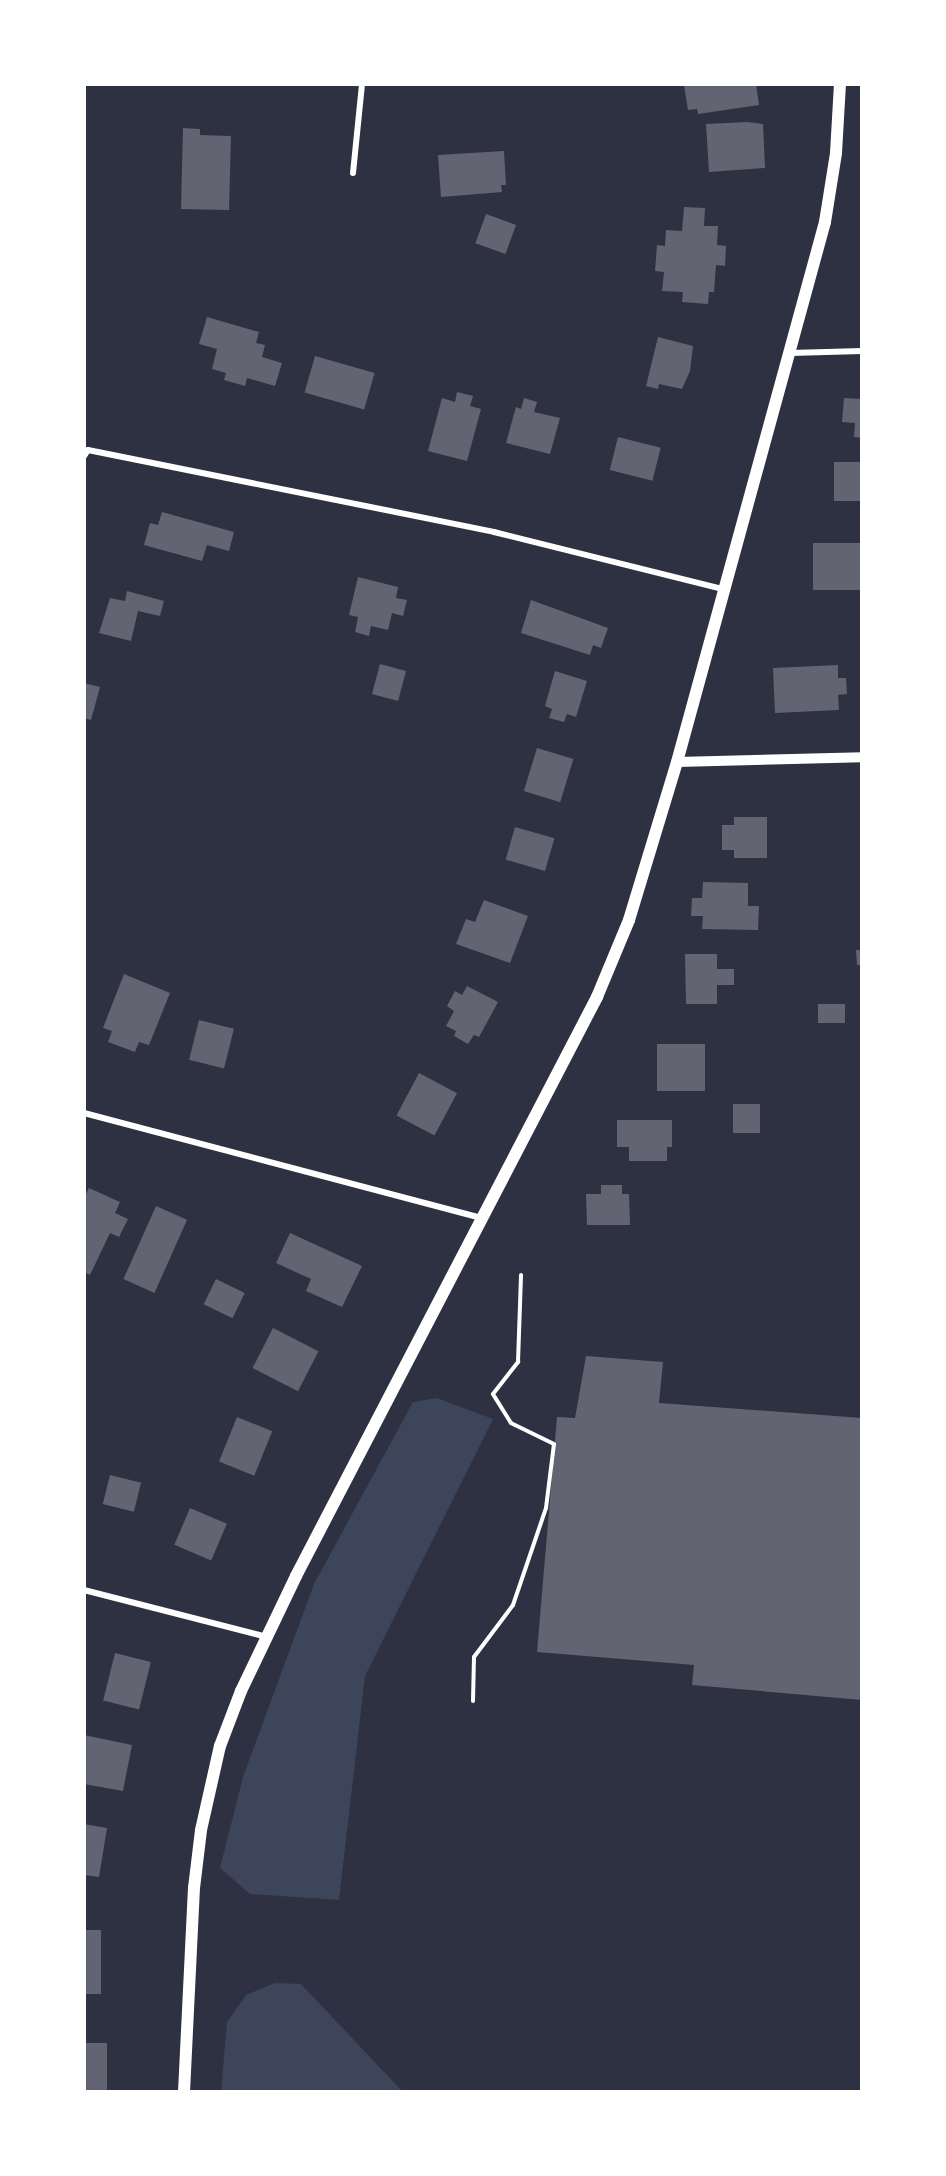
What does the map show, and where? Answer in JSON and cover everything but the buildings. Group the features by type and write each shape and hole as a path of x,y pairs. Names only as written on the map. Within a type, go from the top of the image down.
{"main road":[{"path":"184,2092 190,1946 201,1830 220,1746 267,1637 614,958 678,762 833,188 840,84"}],"street":[{"path":"353,172 362,84"},
{"path":"790,353 862,351"},
{"path":"84,456 88,450 494,532 723,589"},
{"path":"678,762 862,757"},
{"path":"84,1113 482,1218"},
{"path":"84,1590 267,1637"}],"path":[{"path":"473,1701 474,1657 513,1605 546,1508 554,1444 512,1423 494,1394 518,1362 520,1275"}],"shaded area":[{"path":"437,1398 493,1419 365,1676 339,1900 250,1894 220,1868 243,1777 314,1584 413,1402"},
{"path":"275,1983 301,1984 403,2092 221,2092 227,2022 246,1995"}]}
